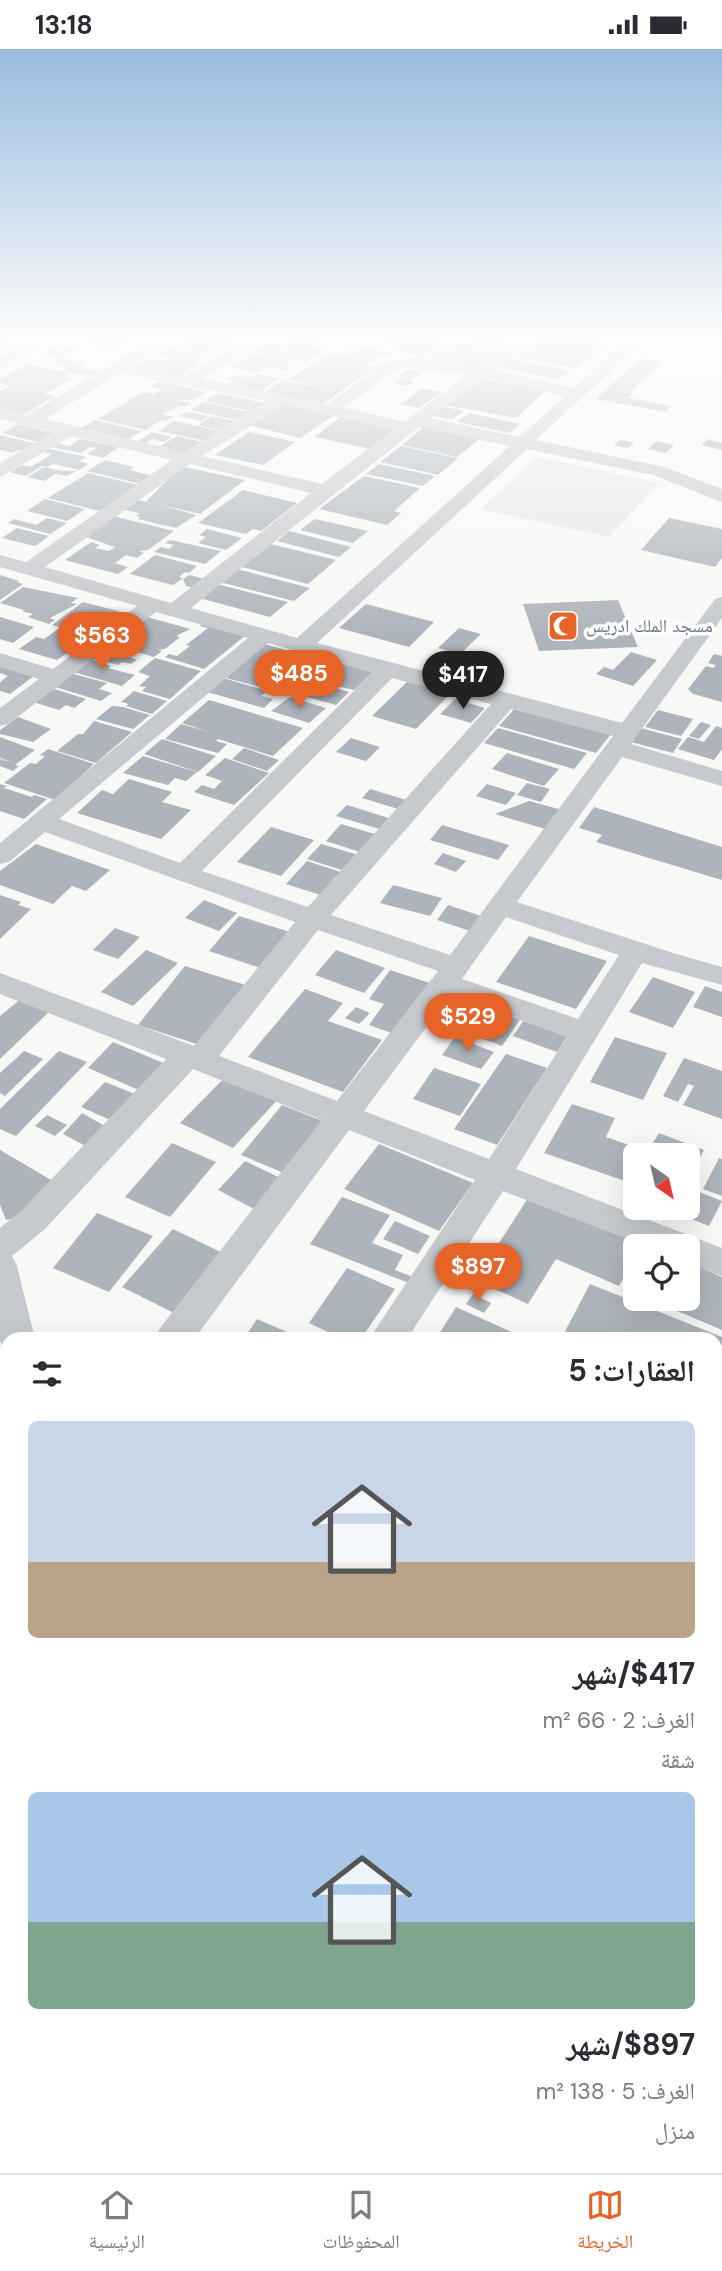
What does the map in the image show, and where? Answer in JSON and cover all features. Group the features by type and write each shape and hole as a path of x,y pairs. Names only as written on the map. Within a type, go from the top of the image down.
{"street":[{"path":"0,471 54,439"},
{"path":"108,439 326,491"},
{"path":"29,569 217,439"},
{"path":"175,610 393,439"},
{"path":"496,439 658,471 722,496"},
{"path":"301,646 528,439"},
{"path":"0,561 263,636 506,701 622,740 722,779"},
{"path":"178,1332 450,975 722,603"},
{"path":"0,719 153,604"},
{"path":"0,856 22,829 263,636"},
{"path":"0,660 56,677"},
{"path":"184,874 387,670"},
{"path":"0,1247 33,1220 194,1057 313,918 506,701"},
{"path":"22,829 184,874 313,918 585,1032"},
{"path":"500,906 722,976"},
{"path":"392,1332 496,1175 636,950"},
{"path":"0,983 650,1234"},
{"path":"700,1254 722,1262"},
{"path":"0,1266 15,1332"}],"shaded area":[{"path":"537,457 659,483 609,537 481,509"}],"building":[{"path":"0,439 17,439 37,444 24,451 12,453 0,450"},
{"path":"81,439 119,447 103,458 87,454 97,448 90,447 81,453 51,447 57,443 69,446"},
{"path":"141,439 152,439 143,445 135,443"},
{"path":"172,439 202,442 183,454 157,448"},
{"path":"238,439 282,439 295,442 263,465 215,455"},
{"path":"324,439 383,439 370,449"},
{"path":"409,439 479,439 457,457 402,445"},
{"path":"708,439 722,443 722,450 701,445"},
{"path":"619,440 634,442 629,448 614,446"},
{"path":"656,441 674,445 666,453 648,449"},
{"path":"401,446 458,458 438,475 380,462"},
{"path":"46,448 86,457 79,461 89,464 79,470 53,464 43,466 25,476 10,472 22,465 30,467 52,454 40,451"},
{"path":"105,460 134,467 130,470 153,476 141,484 87,471"},
{"path":"379,464 435,476 423,486 366,474"},
{"path":"180,466 245,480 200,514 158,504 196,515 176,528 138,519 140,517 136,516 139,513 124,510 139,500 146,502"},
{"path":"44,467 76,471 67,476 56,474 44,481 27,477"},
{"path":"88,473 138,485 99,511 48,498"},
{"path":"364,476 420,488 394,511 401,513 387,525 319,509"},
{"path":"243,490 297,503 261,531 253,529 246,534 198,523"},
{"path":"45,499 85,509 67,521 27,511"},
{"path":"113,516 174,531 148,550 139,551 144,553 137,558 126,555 115,563 128,567 118,574 65,560 91,542 100,545 95,548 109,551 115,547 83,536"},
{"path":"47,518 67,523 50,534 8,523 14,519 36,525"},
{"path":"669,518 722,529 722,558 715,567 641,550"},
{"path":"315,519 368,531 353,543 300,530"},
{"path":"17,528 49,536 35,546 2,538"},
{"path":"207,529 242,538 226,550 198,543 206,537 199,535"},
{"path":"289,531 351,547 339,557 277,541"},
{"path":"170,540 221,551 205,564 154,552 161,547 169,549 174,545 165,543"},
{"path":"271,544 336,560 308,584 242,567"},
{"path":"155,555 197,566 189,573 185,572 179,577 183,578 173,585 130,574"},
{"path":"237,569 310,588 294,601 220,582"},
{"path":"0,575 23,584 0,600"},
{"path":"189,575 205,579 194,588 186,586 183,579"},
{"path":"217,584 288,602 270,617 199,598"},
{"path":"23,587 78,598 71,603 77,604 50,618 55,620 49,624 28,617 33,614 22,611 24,610 0,603"},
{"path":"618,600 638,647 539,651 523,604"},
{"path":"83,602 118,611 87,635 52,625"},
{"path":"366,604 434,622 409,647 339,628"},
{"path":"144,616 190,629 176,636 180,637 165,649 158,650 162,651 154,657 108,644"},
{"path":"0,617 34,627 13,643 0,639"},
{"path":"203,623 246,635 204,669 165,657 169,654 177,656 190,646 186,645 208,628 200,626"},
{"path":"459,628 481,634 460,654 438,648"},
{"path":"58,629 88,637 57,660 19,649 36,637 44,639"},
{"path":"265,644 317,659 278,692 226,678"},
{"path":"103,650 137,660 131,664 122,662 118,665 93,658"},
{"path":"631,652 657,660 633,686 596,674 604,667 613,670"},
{"path":"714,654 722,656 722,702 693,694 688,689 706,666 713,668 716,665 708,663"},
{"path":"324,657 374,671 354,690 302,678"},
{"path":"86,658 111,666 108,668 135,675 122,686 70,671"},
{"path":"155,658 201,671 170,699 142,691 146,687 139,686 150,676 138,672"},
{"path":"0,667 35,675 10,694 0,691 0,682 8,676 0,673"},
{"path":"70,673 107,683 99,689 112,693 101,701 52,686"},
{"path":"223,678 268,691 261,696 273,699 264,708 207,692"},
{"path":"299,679 349,692 336,705 286,691"},
{"path":"409,680 452,692 416,729 372,716"},
{"path":"48,687 86,699 74,708 66,705 59,710 30,701"},
{"path":"134,691 167,701 152,714 121,702"},
{"path":"290,697 326,708 309,723 271,711"},
{"path":"455,699 485,708 471,723 440,714"},
{"path":"209,700 303,728 273,756 218,739 216,741 227,744 218,753 165,739 181,724 209,732 182,723"},
{"path":"112,706 150,715 133,729 96,719"},
{"path":"515,708 611,734 596,753 499,726"},
{"path":"658,710 693,719 681,736 645,727"},
{"path":"18,717 51,729 33,742 0,734 0,730"},
{"path":"94,721 132,732 96,763 57,751 78,734 83,734"},
{"path":"701,722 711,725 699,739 689,736"},
{"path":"716,726 722,728 722,749 714,760 678,749 688,737 704,742"},
{"path":"637,727 682,739 673,753 627,741"},
{"path":"498,728 587,753 574,769 484,743"},
{"path":"0,737 35,750 15,765 19,766 13,771 0,766 0,759 14,763 0,758"},
{"path":"351,738 380,747 366,761 336,752"},
{"path":"162,739 216,756 198,772 144,754"},
{"path":"244,748 279,760 267,771 232,759"},
{"path":"48,749 94,764 55,800 4,783 30,763 36,764 45,756 40,755"},
{"path":"507,753 559,769 544,786 492,769"},
{"path":"143,756 197,772 186,781 175,778 168,785 123,773"},
{"path":"225,758 269,773 234,805 194,792 202,785 214,789 222,781 205,775"},
{"path":"129,779 172,792 162,802 191,810 161,839 77,813 102,790 113,794"},
{"path":"527,783 550,789 541,802 517,795"},
{"path":"0,784 7,786 4,788 32,797 34,795 47,799 24,819 0,811"},
{"path":"487,784 516,793 506,805 476,796"},
{"path":"370,789 413,802 405,811 362,798"},
{"path":"529,801 566,811 552,831 495,814"},
{"path":"347,805 395,820 386,831 336,816"},
{"path":"594,807 722,847 722,880 596,842 602,835 579,828"},
{"path":"341,824 378,835 363,853 326,841"},
{"path":"442,825 509,845 498,860 430,840"},
{"path":"271,827 314,840 281,876 237,862"},
{"path":"36,844 110,870 86,891 72,886 53,904 0,885 0,871"},
{"path":"321,844 362,856 348,872 307,859"},
{"path":"443,853 466,861 456,872 434,864"},
{"path":"307,861 344,873 324,896 286,884"},
{"path":"393,885 442,898 430,916 380,903"},
{"path":"0,895 21,902 18,905 31,909 0,939"},
{"path":"204,900 237,913 219,931 185,918"},
{"path":"448,905 487,918 476,933 437,920"},
{"path":"239,916 296,934 267,970 209,951"},
{"path":"115,928 140,937 118,959 93,950"},
{"path":"529,936 607,961 576,1009 496,982"},
{"path":"146,950 178,963 133,1006 101,992"},
{"path":"336,950 385,968 364,993 315,975"},
{"path":"185,966 252,987 206,1047 138,1025"},
{"path":"390,970 433,984 397,1035 369,1025 384,1004 369,999"},
{"path":"653,977 695,992 673,1028 629,1012"},
{"path":"705,986 722,992 722,1017 693,1007"},
{"path":"305,989 343,1003 328,1021 382,1040 343,1092 248,1057"},
{"path":"22,998 51,1010 0,1059 0,1016"},
{"path":"483,999 524,1014 502,1046 460,1030"},
{"path":"356,1007 370,1013 359,1024 345,1018"},
{"path":"524,1020 568,1035 557,1052 513,1036"},
{"path":"455,1037 494,1052 481,1069 442,1055"},
{"path":"615,1037 667,1053 643,1100 590,1082"},
{"path":"113,1042 173,1067 148,1094 88,1068"},
{"path":"24,1051 43,1059 5,1096 0,1093 0,1073"},
{"path":"59,1051 87,1062 16,1136 0,1129 0,1109"},
{"path":"506,1054 547,1068 497,1145 454,1129"},
{"path":"684,1058 722,1071 722,1119 683,1105 694,1086 688,1084 678,1102 663,1096"},
{"path":"434,1068 481,1084 460,1116 413,1099"},
{"path":"228,1074 280,1097 233,1148 180,1123"},
{"path":"105,1082 142,1097 117,1123 81,1107"},
{"path":"572,1104 615,1118 606,1137 624,1143 623,1180 544,1153"},
{"path":"282,1105 333,1125 293,1177 241,1155"},
{"path":"82,1113 112,1130 91,1149 63,1134"},
{"path":"47,1115 67,1125 55,1136 35,1126"},
{"path":"659,1133 685,1143 653,1143"},
{"path":"172,1143 216,1162 170,1217 125,1197"},
{"path":"379,1144 473,1183 439,1231 344,1189"},
{"path":"0,1150 58,1184 26,1217 6,1220 0,1205"},
{"path":"719,1158 722,1159 722,1196 703,1189"},
{"path":"245,1161 287,1181 260,1212 218,1190"},
{"path":"700,1192 722,1201 709,1226 694,1220 700,1220"},
{"path":"530,1195 623,1234 623,1279 619,1286 556,1259 528,1304 475,1280"},
{"path":"342,1197 390,1215 372,1243 403,1255 395,1270 423,1281 419,1287 310,1244"},
{"path":"97,1213 153,1236 109,1292 53,1268"},
{"path":"395,1221 430,1236 418,1254 383,1239"},
{"path":"173,1229 229,1256 180,1316 122,1287"},
{"path":"700,1267 722,1277 722,1330 677,1311 700,1311"},
{"path":"347,1268 395,1289 366,1332 328,1332 309,1323"},
{"path":"590,1284 623,1297 623,1311 657,1311 710,1332 565,1332"},
{"path":"473,1294 491,1303 484,1313 466,1304"},
{"path":"456,1307 512,1332 440,1332"},
{"path":"257,1319 287,1332 249,1332"}],"place":[{"name":"مسجد الملك ادريس","path":"563,626"}]}
